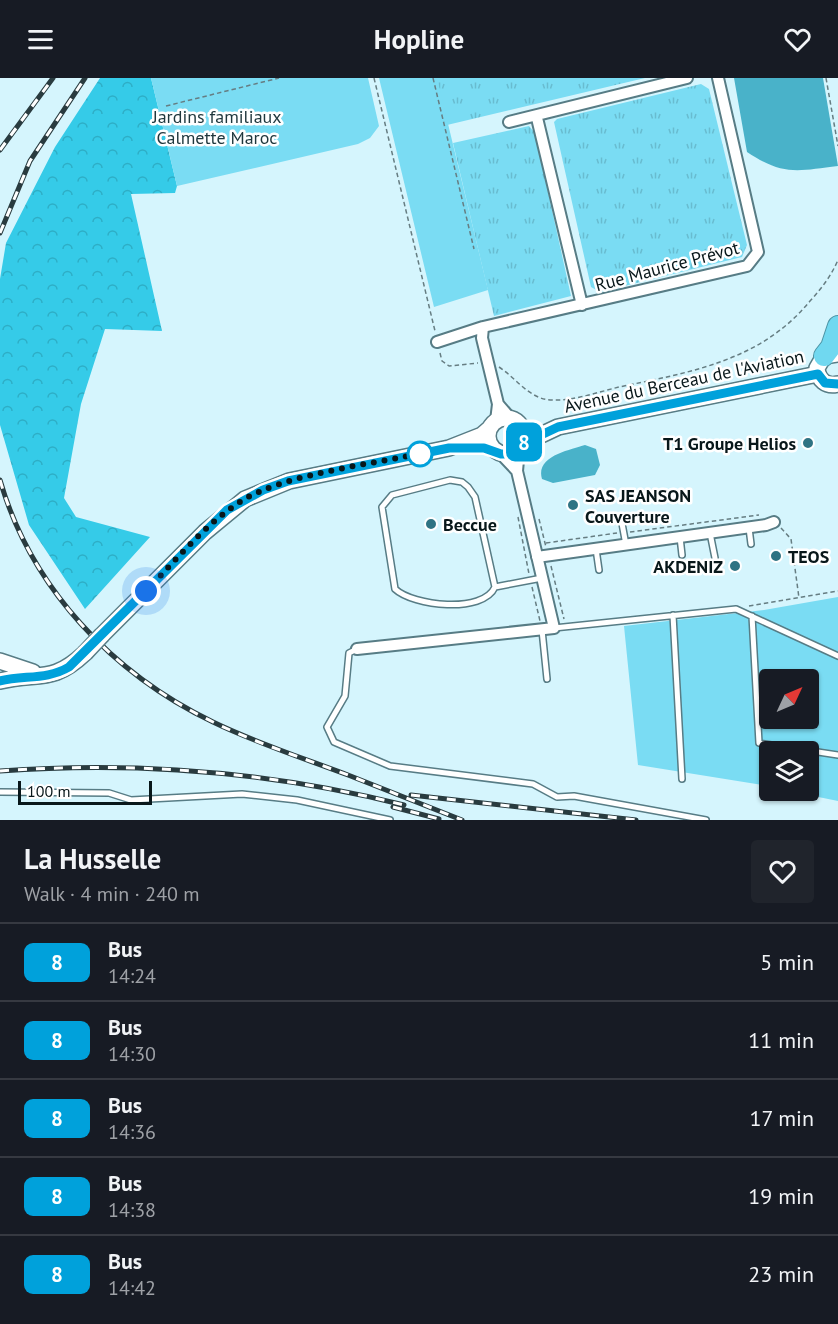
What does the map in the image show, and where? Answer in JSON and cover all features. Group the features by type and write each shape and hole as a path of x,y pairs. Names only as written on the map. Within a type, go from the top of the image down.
{"highway":[{"path":"827,361 838,326"}],"street":[{"path":"509,122 537,118 687,78"},
{"name":"Rue Maurice Prévot","path":"582,305 747,266 758,252 718,78"},
{"path":"437,342 483,327 582,305 537,118"},
{"path":"357,649 554,628 517,471 524,433 504,423 482,338 483,327"},
{"path":"827,361 825,383 838,384"},
{"name":"Avenue du Berceau de l'Aviation","path":"522,446 558,427 827,361"},
{"path":"48,675 17,669 0,662 0,680 48,675 63,670 85,653 205,532 244,499 288,481 449,448 482,435 504,423"},
{"path":"504,423 488,441 517,471"},
{"name":"Avenue du Berceau de l'Aviation","path":"504,423 558,427"},
{"path":"449,448 512,454 522,446"},
{"path":"537,557 749,528 774,522"}],"lane":[{"path":"450,480 462,482 475,497 495,587 491,595 485,599 451,606 402,595 395,589 382,507 386,500 392,495 450,480"},
{"path":"621,518 626,544"},
{"path":"749,528 751,544"},
{"path":"710,533 715,558"},
{"path":"680,537 682,555"},
{"path":"596,549 599,570"},
{"path":"495,587 542,578"},
{"path":"554,628 736,609 838,656"},
{"path":"673,615 682,779"},
{"path":"752,616 759,743 838,755"},
{"path":"542,630 547,679"},
{"path":"357,649 349,653 345,696 327,727 334,742 390,766 533,784 557,796 574,796 706,820"},
{"path":"0,792 109,793 131,800 242,794 297,800 390,820"}],"path":[{"path":"166,106 279,78"},
{"path":"374,78 437,342 442,361 449,366 480,363 491,370 499,367 526,390 552,400 644,382 728,361 765,343 800,314 832,276 838,260"},
{"path":"433,78 474,249"},
{"path":"826,78 838,147"},
{"path":"546,543 757,514 774,522 791,538 799,598"},
{"path":"736,609 838,591"}],"green space":[{"path":"100,78 151,78 177,186 175,193 131,194 162,331 105,329 81,404 64,498 76,517 150,537 85,609 29,525 0,425 0,279 6,243 55,147"},
{"name":"Jardins familiaux Calmette Maroc","path":"151,78 368,78 379,126 370,138 358,144 177,186"},
{"path":"379,78 437,78 488,290 434,307"},
{"path":"435,78 645,78 447,125"},
{"path":"701,84 709,89 747,245 742,257 600,292 591,287 554,122 557,119"},
{"path":"529,126 535,133 571,296 494,316 453,143"},
{"path":"838,597 838,801 819,797 819,741 759,741 759,784 638,765 624,626 764,610"}],"shaded area":[{"path":"734,78 823,78 838,166 791,170 771,165 747,152"},
{"path":"585,445 596,449 600,465 595,475 553,483 542,479 541,471 549,459"}],"railway":[{"path":"0,150 53,78"},
{"path":"0,233 30,161 85,78"},
{"path":"0,480 14,519 32,557 55,591 81,624 110,653 142,679 176,702 229,730 462,820"},
{"path":"0,771 102,767 204,772 304,784 404,805"},
{"path":"411,795 636,820"},
{"path":"393,807 439,819"}],"bus line":[{"name":"8","path":"0,681 16,677 39,678 69,667 227,510 244,499 288,481 449,448 475,447 494,450 501,454 512,454 537,435 558,427 818,374 825,383 835,386 838,384"}],"place":[{"name":"T1 Groupe Helios","path":"808,443"},
{"name":"SAS JEANSON Couverture","path":"573,505"},
{"name":"Beccue","path":"431,524"},
{"name":"TEOS","path":"776,556"},
{"name":"AKDENIZ","path":"735,566"}],"route":[{"path":"146,591 227,510 244,499 288,481 424,453 420,454"}]}
